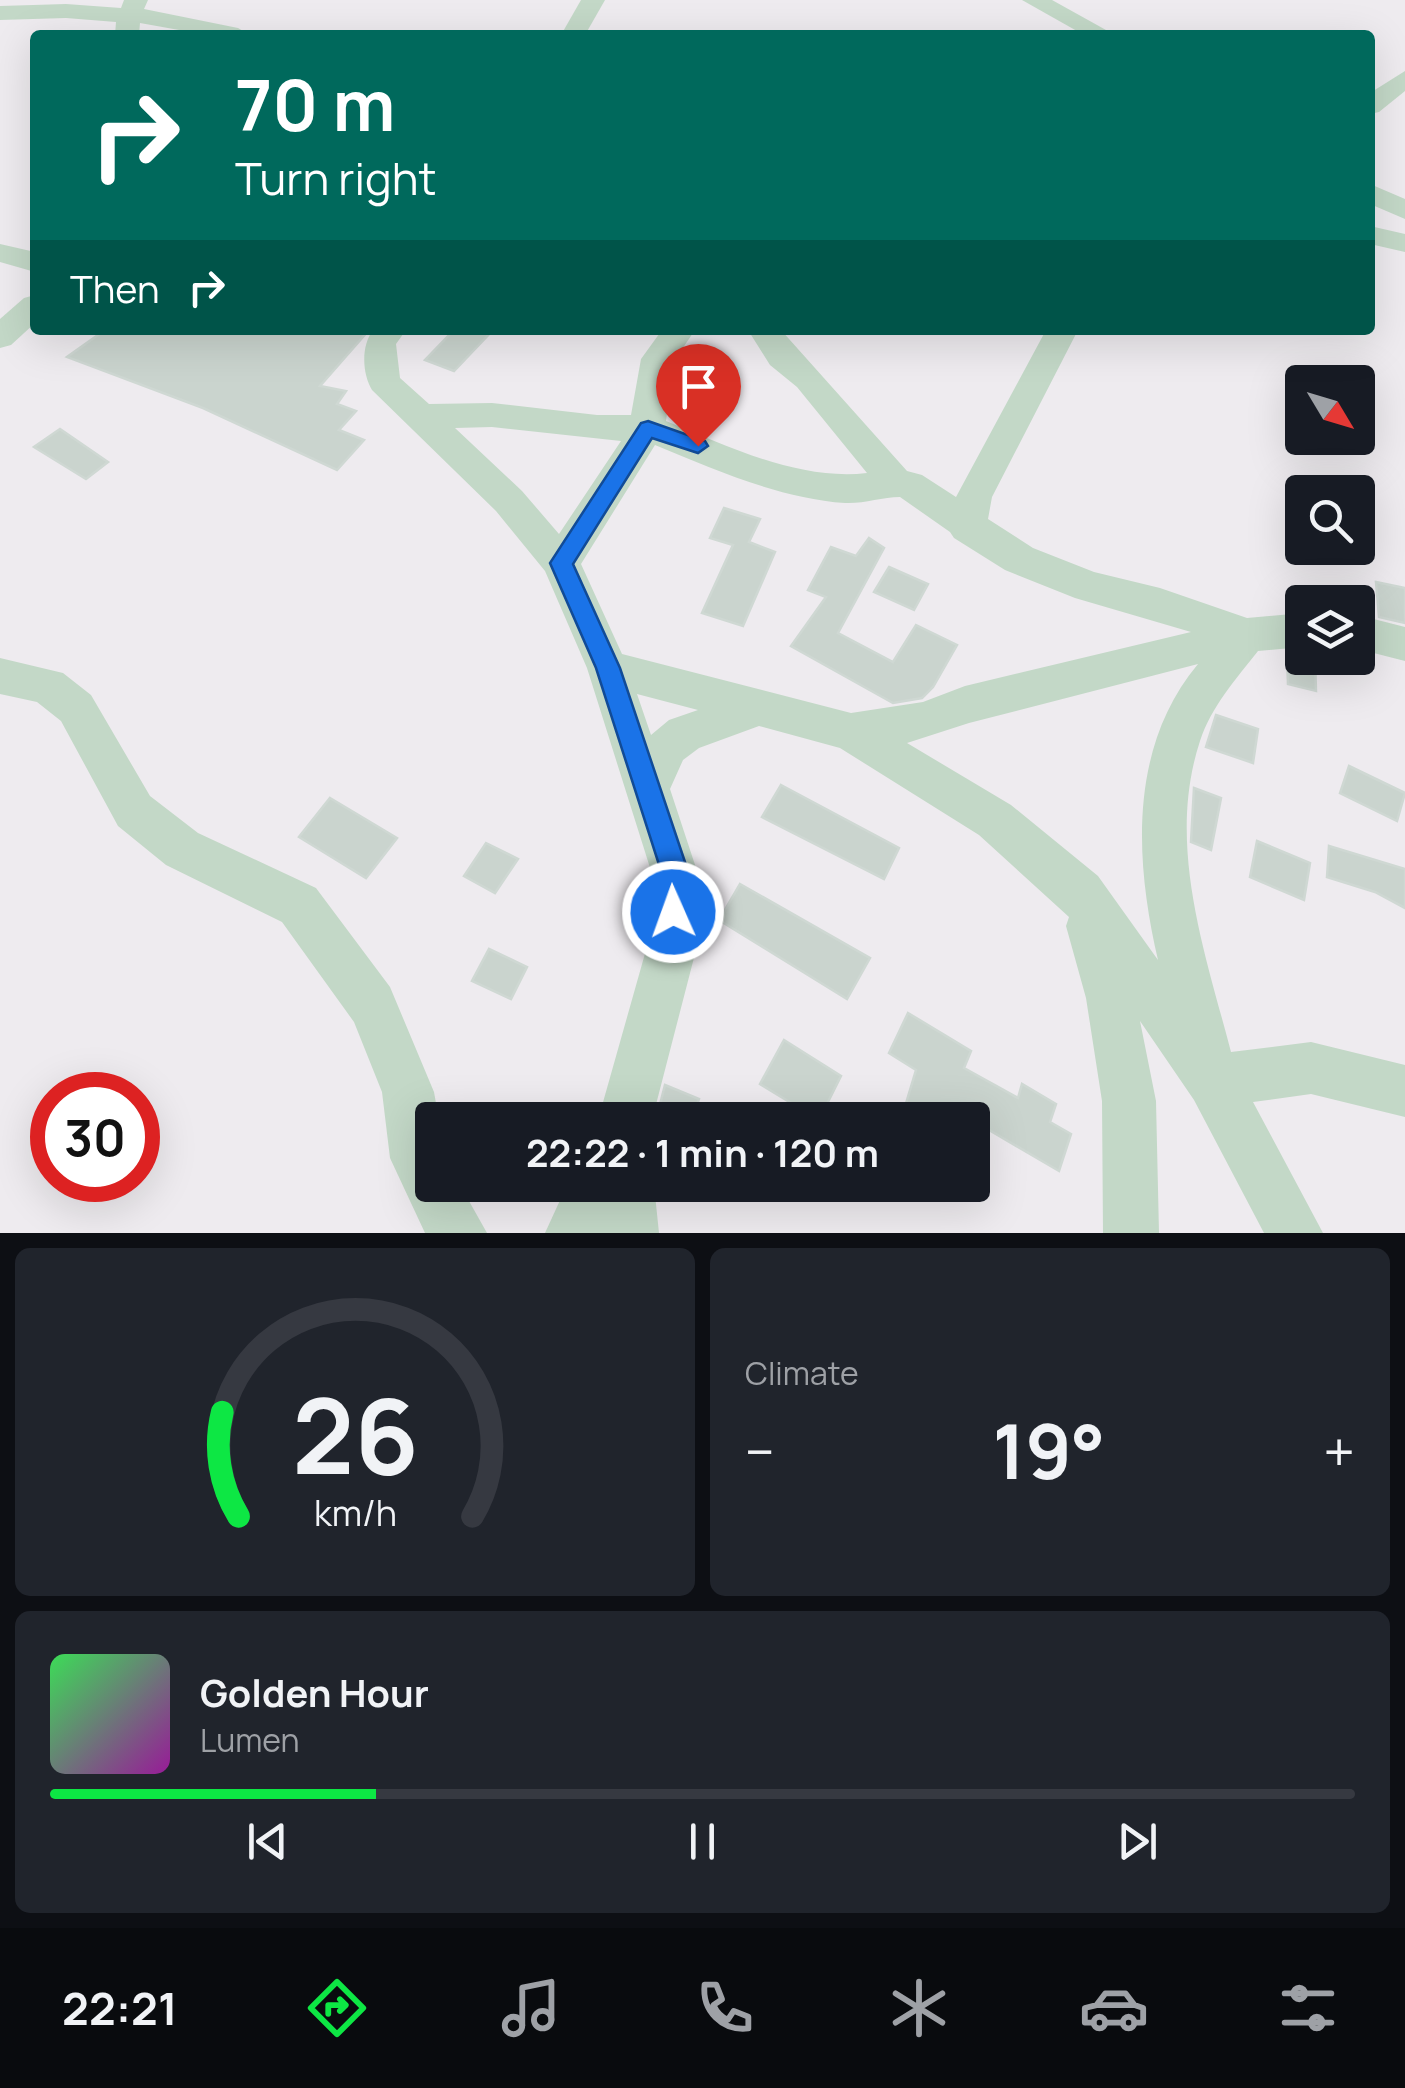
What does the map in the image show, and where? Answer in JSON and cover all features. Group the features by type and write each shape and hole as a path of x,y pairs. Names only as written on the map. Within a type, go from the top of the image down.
{"street":[{"path":"135,17 177,0"},
{"path":"576,30 593,0"},
{"path":"1034,0 1092,30"},
{"path":"0,13 66,11 135,17 209,30"},
{"path":"1375,102 1405,78"},
{"path":"1375,195 1405,210"},
{"path":"1375,236 1405,244"},
{"path":"0,253 30,261"},
{"path":"0,337 30,310"},
{"path":"386,335 380,344 384,382 510,501 561,563 608,668 675,874 672,950 631,1102"},
{"path":"561,563 648,428 648,398 658,358 672,335"},
{"path":"767,335 782,357 808,379 896,483"},
{"path":"967,528 974,497 1059,335"},
{"path":"422,417 492,414 598,428 648,428 770,474 846,489 909,485 967,528 1036,566 1247,635"},
{"path":"850,732 924,721 965,704 1247,635 1285,632"},
{"path":"1213,1081 1162,866 1162,801 1181,733 1218,664 1247,635"},
{"path":"1375,636 1405,644"},
{"path":"608,668 850,732 996,820 1081,893 1213,1081 1296,1233"},
{"path":"0,676 48,686 76,708 134,811 182,849 300,906 372,1005 408,1092 417,1158 451,1225 459,1233"},
{"path":"646,791 668,746 684,734 761,707"},
{"path":"1081,893 1111,998 1129,1101 1130,1233"},
{"path":"1213,1081 1312,1068 1405,1091"},
{"path":"572,1233 588,1202"},
{"path":"628,1202 631,1233"}],"building":[{"path":"98,335 365,335 320,386 346,391 337,404 356,411 339,430 364,440 337,470 203,408 67,357"},
{"path":"449,335 488,335 454,371 425,360"},
{"path":"60,429 108,462 86,479 34,447"},
{"path":"724,508 760,519 749,542 775,552 743,626 702,613 733,545 710,538"},
{"path":"869,538 884,548 838,633 893,662 916,625 957,645 933,687 922,698 893,703 791,646 826,597 808,590 831,547 856,556"},
{"path":"889,567 928,584 914,610 874,592"},
{"path":"1376,582 1405,588 1405,623 1379,617"},
{"path":"1288,675 1316,675 1316,691 1288,684"},
{"path":"1216,715 1258,729 1253,763 1206,747"},
{"path":"1349,766 1405,793 1397,821 1340,793"},
{"path":"781,785 899,848 884,879 762,817"},
{"path":"1194,788 1221,798 1211,850 1191,842"},
{"path":"330,798 397,838 366,878 299,837"},
{"path":"1257,841 1310,863 1304,900 1250,877"},
{"path":"486,843 518,859 495,893 464,876"},
{"path":"1329,846 1405,869 1405,908 1375,892 1327,877"},
{"path":"740,884 870,958 847,999 719,920"},
{"path":"489,949 527,967 511,999 472,981"},
{"path":"908,1013 971,1051 964,1068 1018,1098 1022,1084 1056,1104 1050,1122 1071,1134 1059,1171 990,1131 990,1102 906,1102 916,1070 889,1053"},
{"path":"784,1040 841,1076 828,1102 790,1102 760,1084"},
{"path":"665,1085 699,1099 698,1102 661,1102"}],"route":[{"path":"673,912 675,874 608,668 561,563 648,428 698,446"}]}
